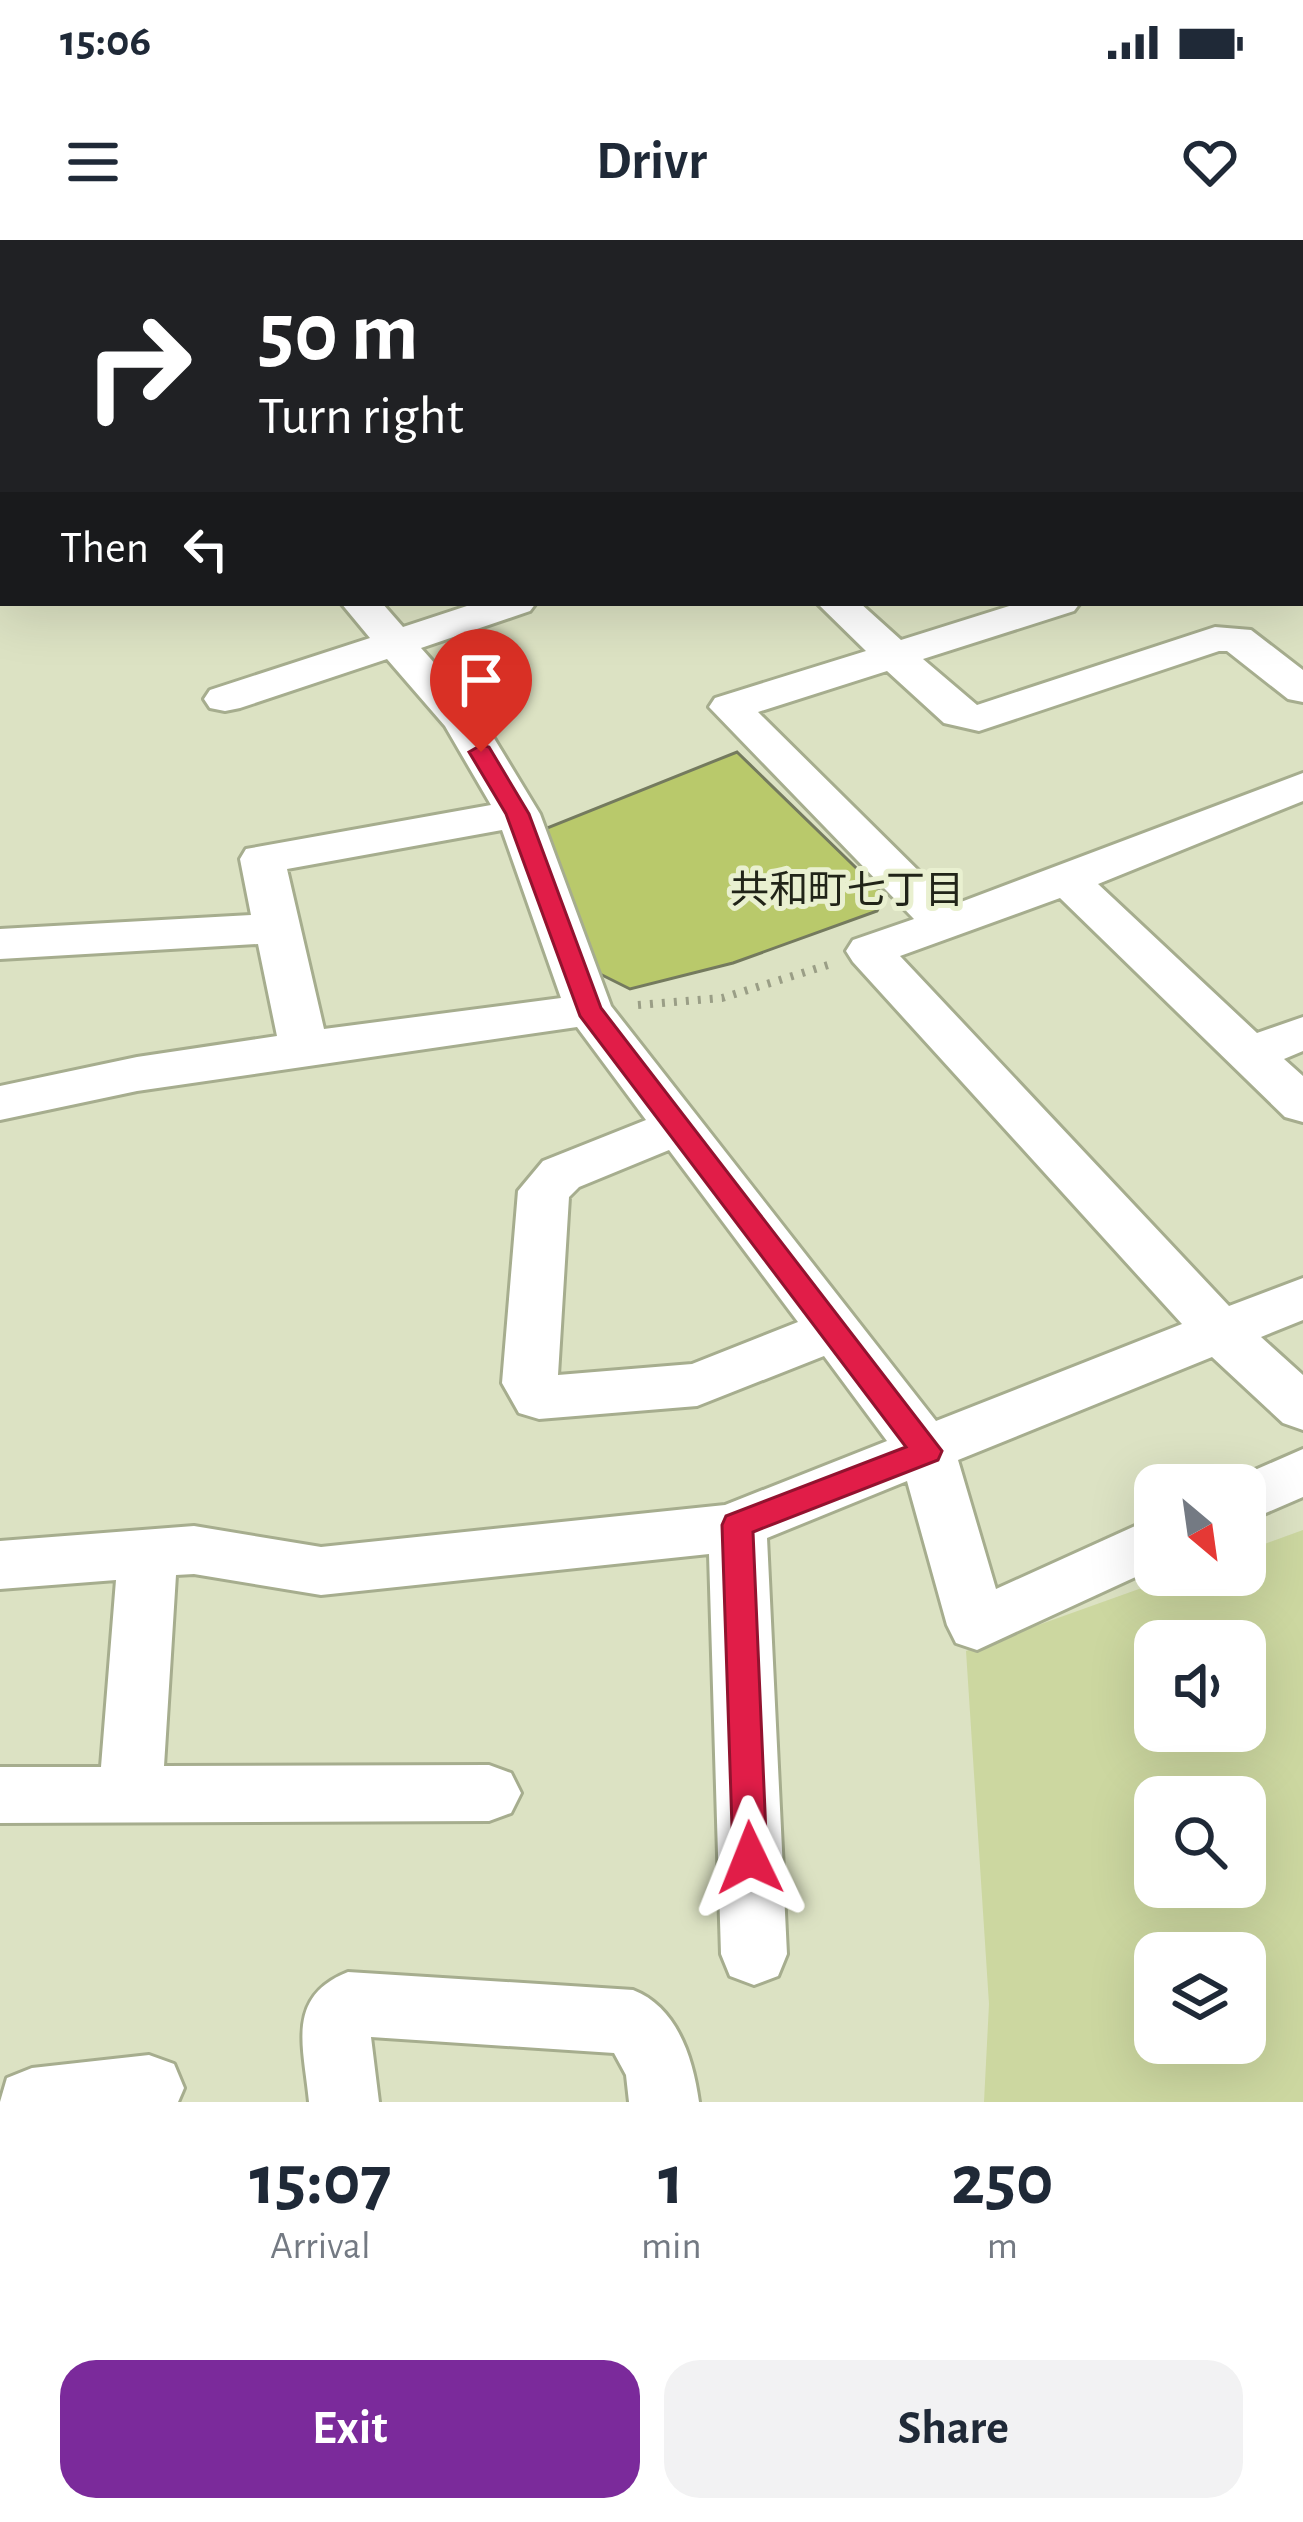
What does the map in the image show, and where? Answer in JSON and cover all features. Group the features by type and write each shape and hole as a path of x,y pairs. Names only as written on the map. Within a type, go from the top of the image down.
{"street":[{"path":"364,606 463,721 518,814 590,1010 927,1451 977,1624 1134,1551"},
{"path":"225,699 507,606"},
{"path":"840,606 959,714 979,718 1215,639 1238,639 1303,690"},
{"path":"946,924 730,707 1051,606"},
{"path":"1303,785 869,952 1223,1334 1303,1408"},
{"path":"304,1048 262,859 518,814"},
{"path":"1066,880 1303,1105"},
{"path":"0,944 275,928"},
{"path":"0,1103 137,1074 590,1010"},
{"path":"1250,1054 1303,1033"},
{"path":"679,1126 560,1174 544,1191 530,1383 539,1398 697,1385 834,1330"},
{"path":"0,1564 194,1550 321,1571 737,1525 1223,1334 1303,1298"},
{"path":"1266,1489 1303,1472"},
{"path":"737,1525 754,1954"},
{"path":"130,1795 148,1553"},
{"path":"0,1795 489,1793"},
{"path":"344,2102 335,2021 348,2004 633,2022 660,2068 664,2102"},
{"path":"32,2102 149,2089"}],"path":[{"path":"590,1010 722,998 869,952"}],"green space":[{"path":"1303,1530 1303,2102 984,2102 989,2004 966,1651 1134,1591 1134,1596 1266,1596 1266,1543"}],"building":[{"path":"737,752 885,896 877,911 733,963 630,989 600,974 542,830"}],"district":[{"name":"共和町七丁目","path":"847,889"}],"route":[{"path":"481,752 518,814 590,1010 927,1451 737,1525 750,1858"}]}
